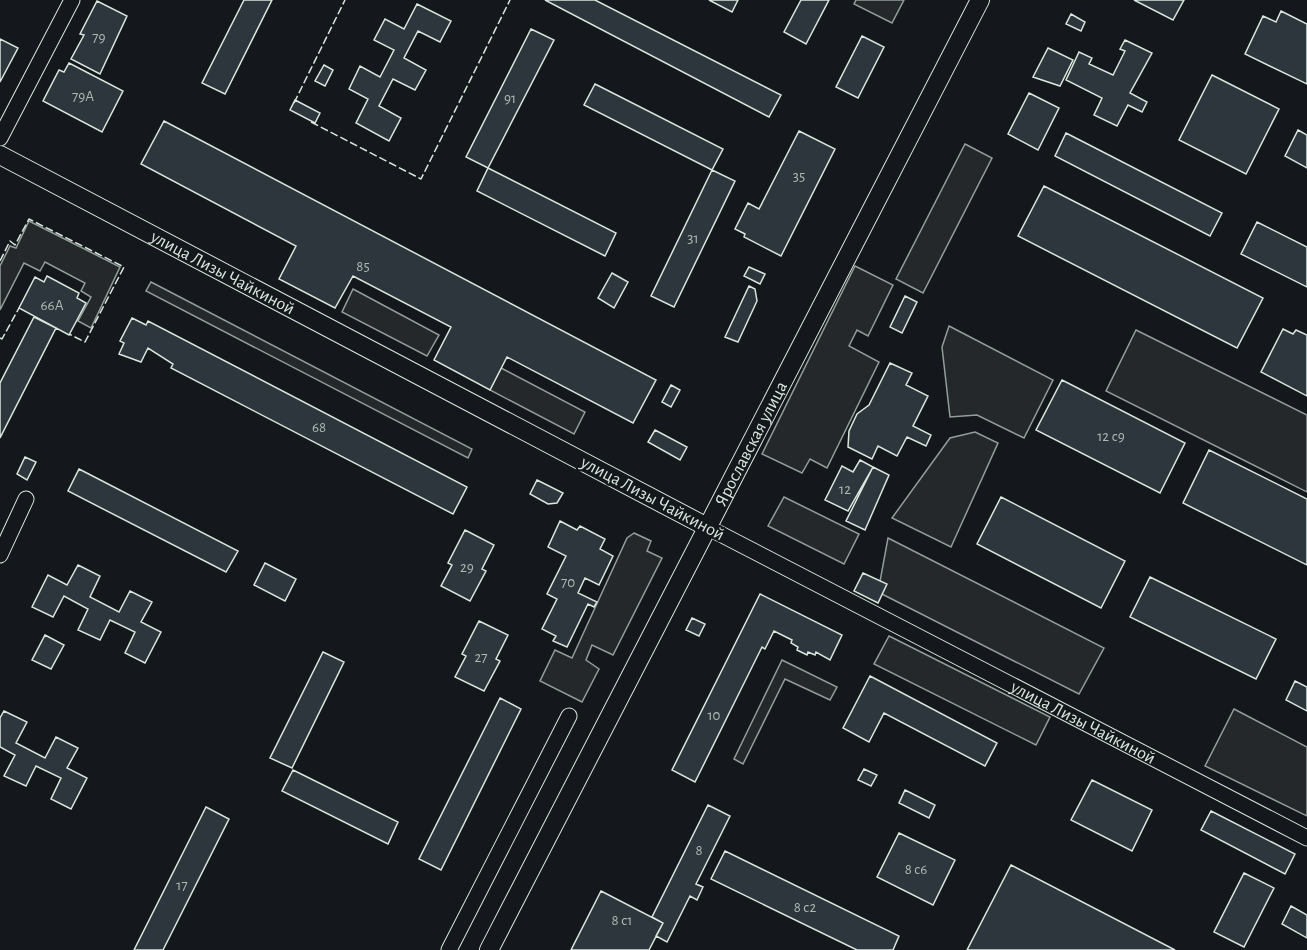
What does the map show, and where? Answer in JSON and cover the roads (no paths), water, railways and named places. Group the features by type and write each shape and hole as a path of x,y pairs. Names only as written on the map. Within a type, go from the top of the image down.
{"main road":[{"name":"Ярославская улица","path":"489,950 980,0"},
{"name":"улица Лизы Чайкиной","path":"0,155 707,527"}],"street":[{"path":"0,138 72,0"},
{"path":"0,555 26,500"},
{"name":"улица Лизы Чайкиной","path":"707,527 1307,838"},
{"path":"449,950 569,716"}]}
